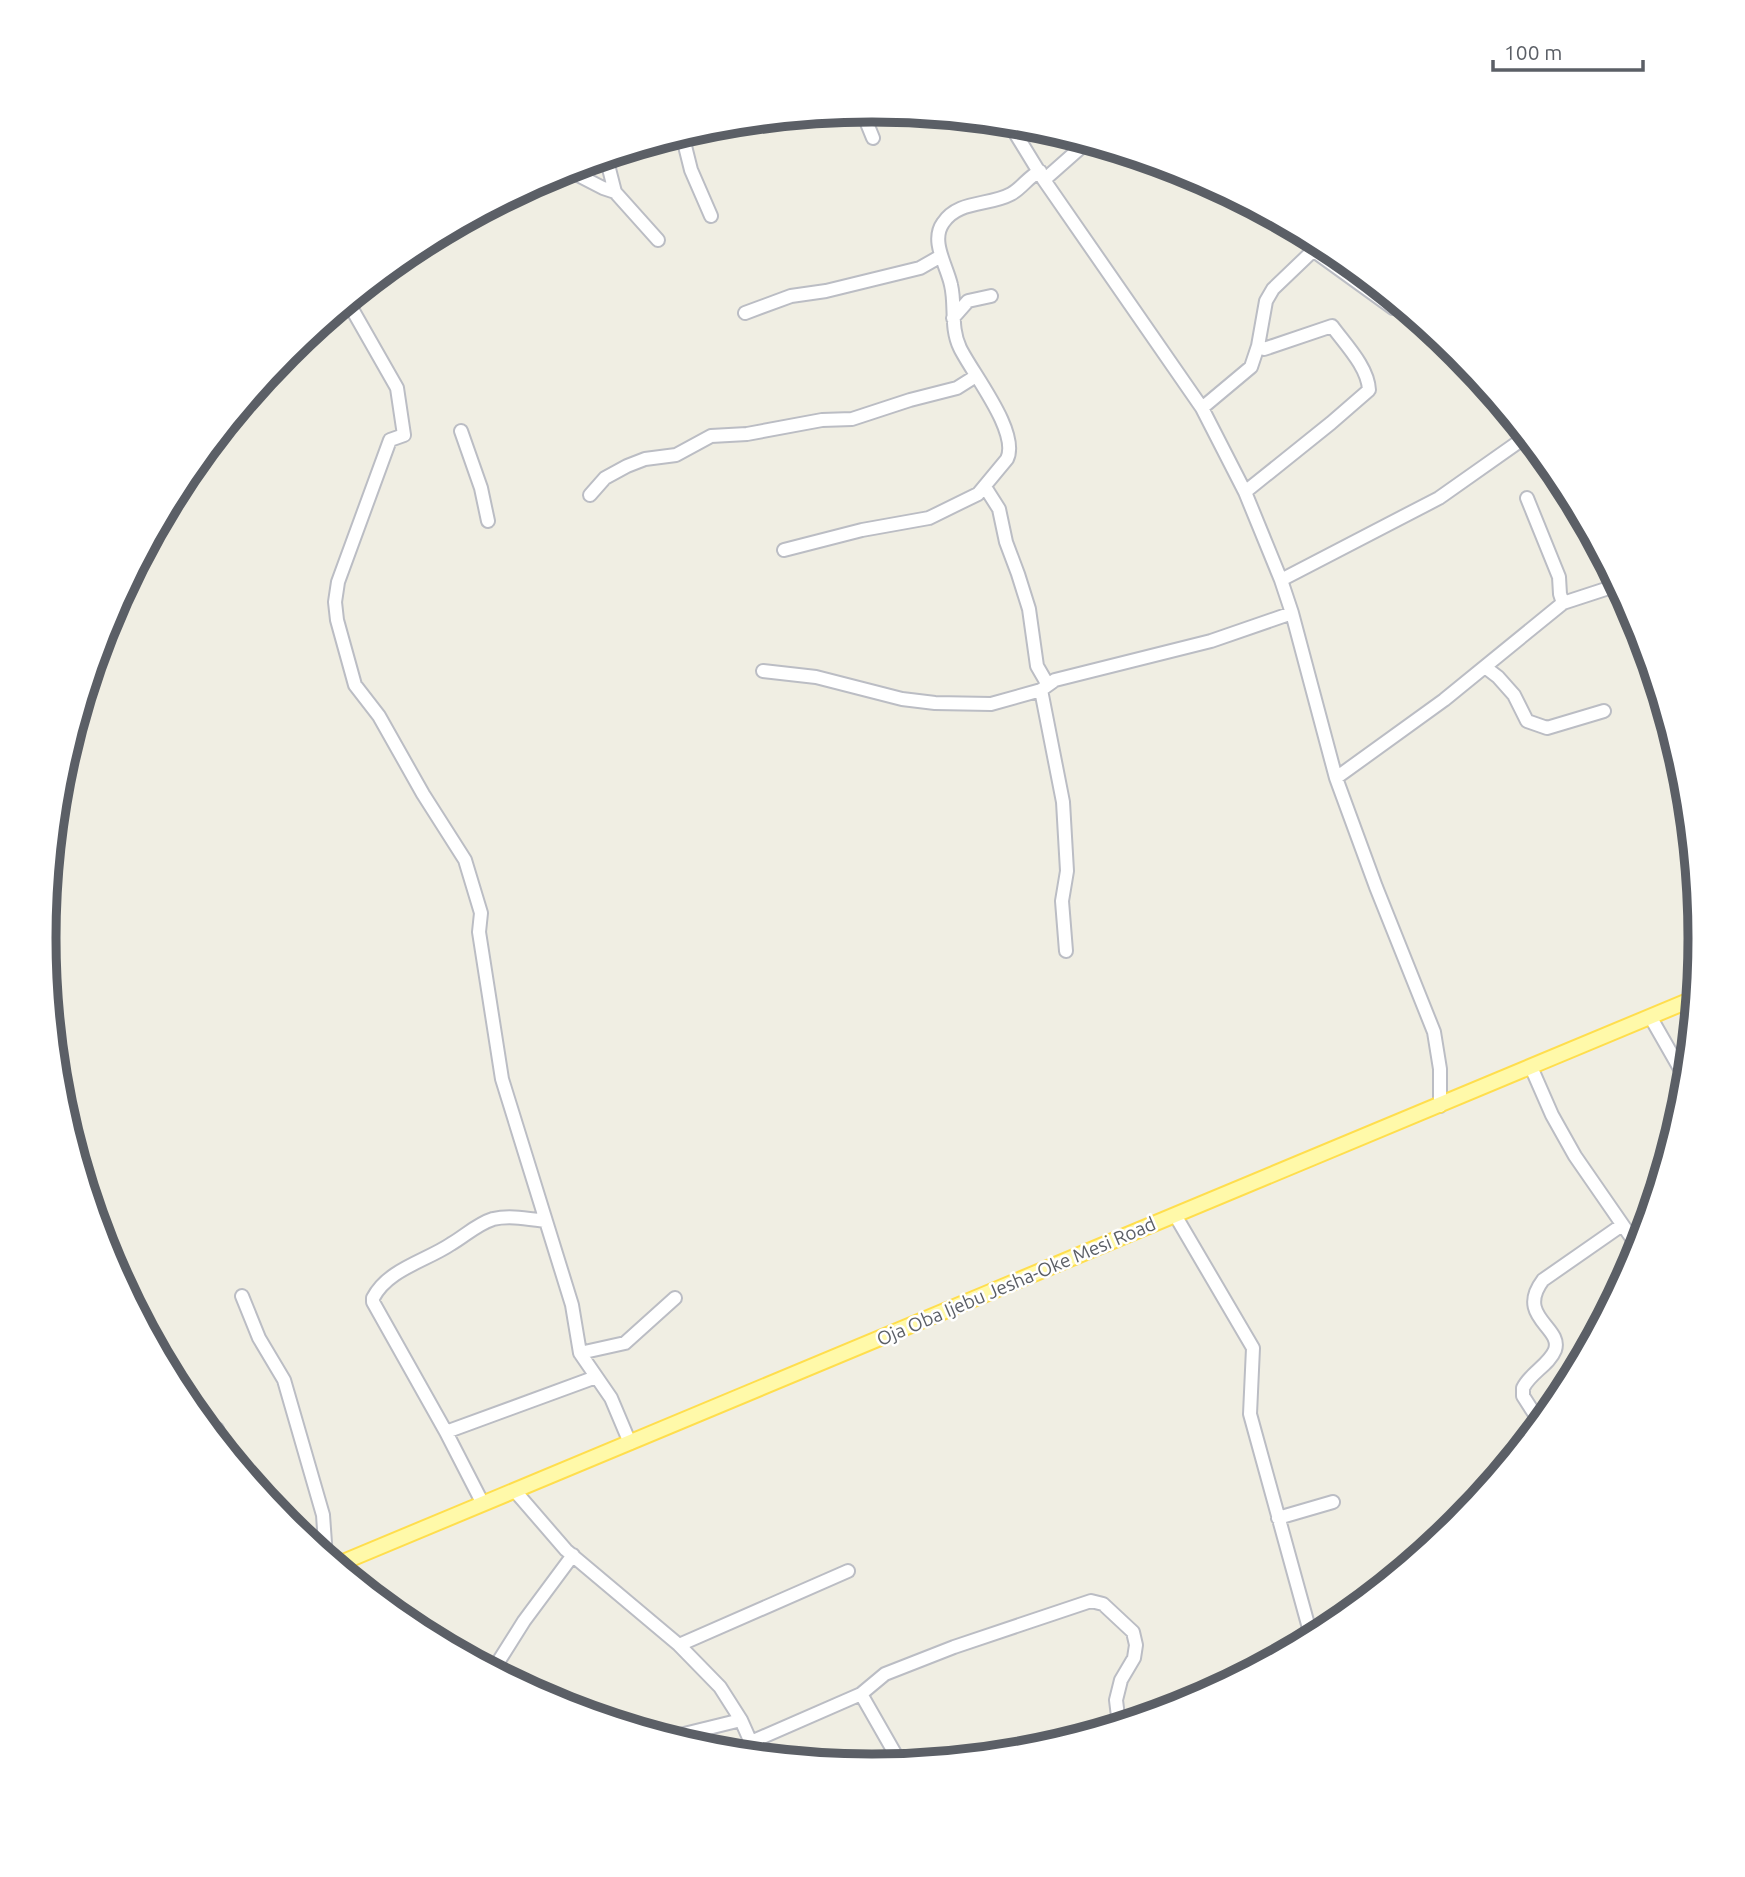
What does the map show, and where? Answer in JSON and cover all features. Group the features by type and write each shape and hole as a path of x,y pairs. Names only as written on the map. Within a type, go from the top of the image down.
{"main road":[{"name":"Oja Oba Ijebu Jesha-Oke Mesi Road","path":"345,1561 1686,1002"}],"street":[{"path":"867,122 873,138"},
{"path":"1017,135 1202,408 1245,492 1292,613 1336,778 1434,1032 1440,1069 1440,1106"},
{"path":"685,145 691,170 711,216"},
{"path":"784,550 862,530 929,518 978,494 1007,459 1010,453 1009,444 993,405 961,349 954,331 951,285 941,256 940,227 950,215 965,207 1013,194 1032,175 1042,175 1078,149"},
{"path":"608,166 615,192 659,240"},
{"path":"580,176 615,192"},
{"path":"1202,408 1251,367 1258,346 1266,301 1273,289 1313,252"},
{"path":"745,313 791,296 826,291 920,268 941,256"},
{"path":"951,285 968,301"},
{"path":"953,318 968,301 991,296"},
{"path":"352,310 397,388 404,435 390,440 378,468 338,582 335,602 337,620 355,685 379,716 423,794 465,860 477,893 481,913 479,932 502,1079 572,1305 580,1353 611,1398 630,1443"},
{"path":"1245,492 1369,390 1369,381 1364,371 1332,326 1264,349 1258,346"},
{"path":"590,495 605,478 627,466 645,459 676,455 711,436 759,433 822,420 852,419 957,388 976,376"},
{"path":"461,431 481,488 488,521"},
{"path":"1281,580 1439,498 1520,441"},
{"path":"985,487 999,509 1006,542 1029,609 1037,666 1045,688 1063,802 1067,871 1062,901 1066,951"},
{"path":"1527,498 1559,577 1563,603"},
{"path":"1336,778 1444,700 1563,603 1610,588"},
{"path":"763,671 816,677 902,699 935,703 990,704 1045,688 1055,680 1211,641 1292,613"},
{"path":"1485,667 1514,695 1527,721 1547,729 1604,712"},
{"path":"1651,1018 1678,1066"},
{"path":"1531,1067 1552,1115 1571,1148 1632,1239"},
{"path":"1175,1215 1252,1348 1250,1414 1309,1628"},
{"path":"483,1504 373,1302 374,1294 401,1269 492,1220 513,1217 547,1221"},
{"path":"1535,1415 1523,1396 1523,1388 1549,1359 1556,1346 1555,1339 1534,1306 1536,1289 1543,1280 1622,1225"},
{"path":"243,1296 259,1338 284,1380 323,1515 325,1544"},
{"path":"580,1353 625,1343 675,1298"},
{"path":"446,1432 596,1377"},
{"path":"515,1491 573,1555 679,1644 720,1688 741,1720 753,1746"},
{"path":"1279,1518 1333,1502"},
{"path":"497,1664 524,1621 573,1555"},
{"path":"679,1644 848,1571"},
{"path":"751,1742 861,1694 885,1674 942,1651 1091,1601 1103,1604 1133,1632 1136,1645 1134,1658 1121,1680 1116,1700 1118,1717"},
{"path":"861,1694 895,1754"},
{"path":"693,1734 741,1720"}]}
